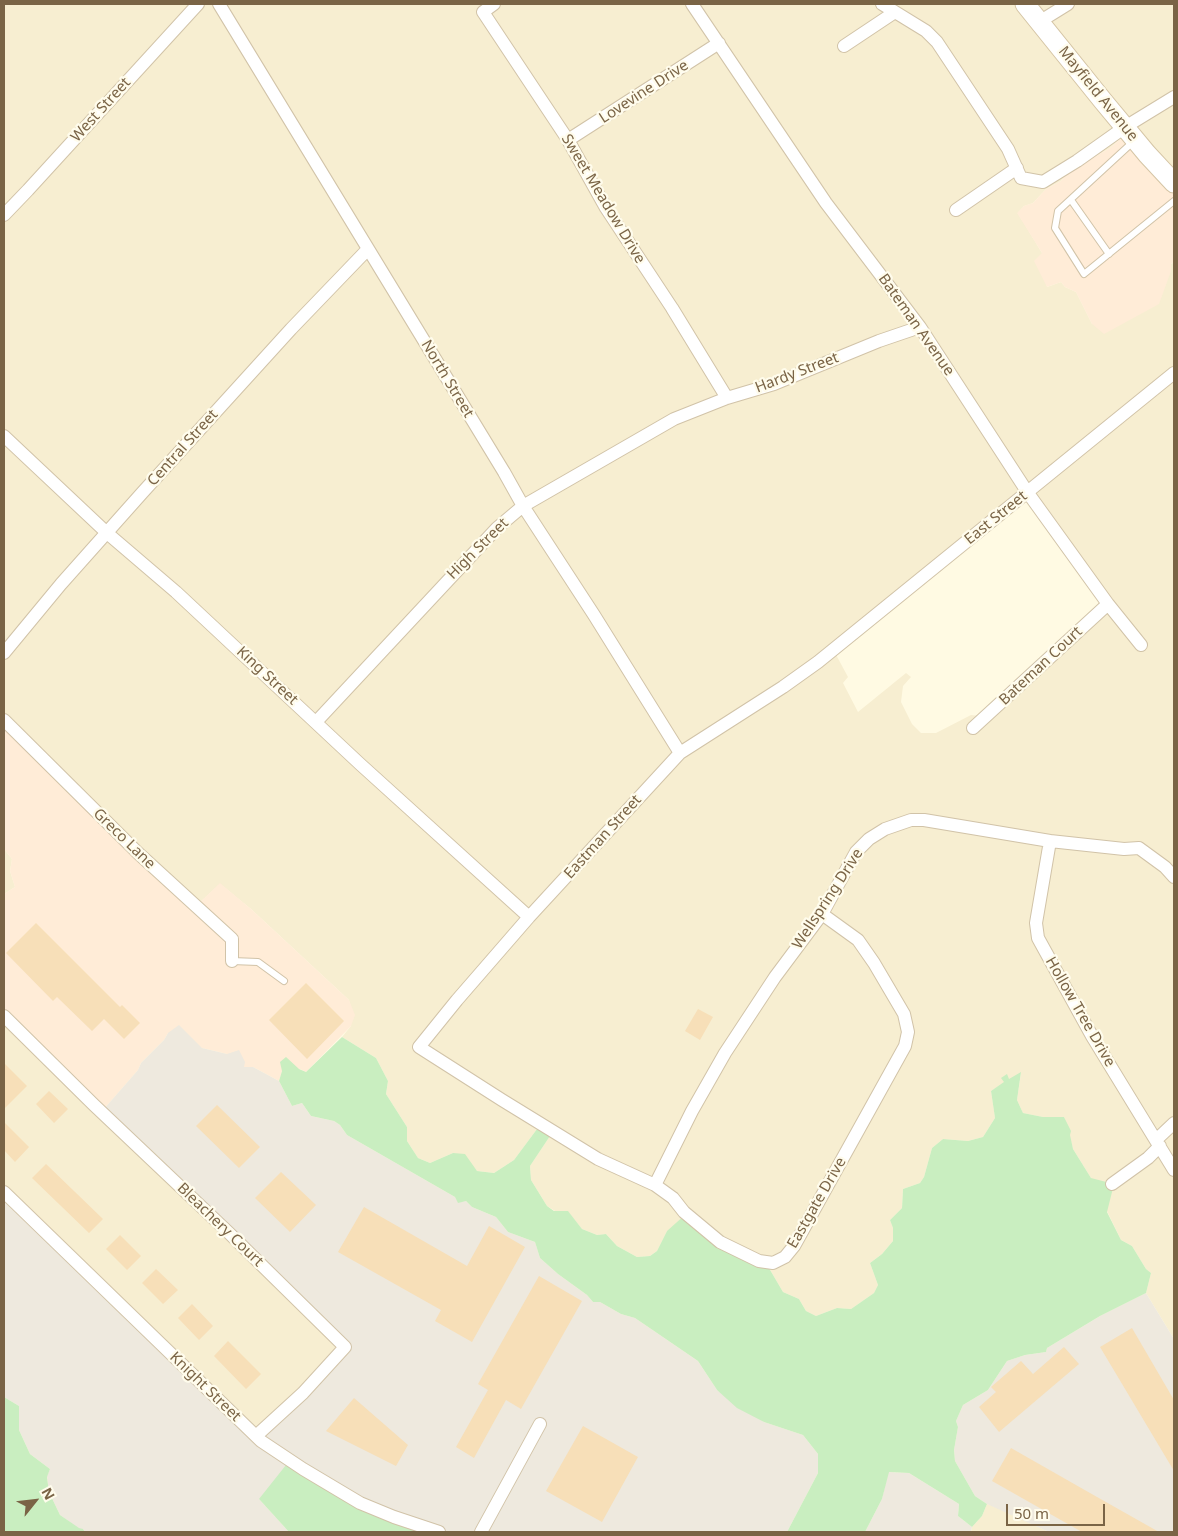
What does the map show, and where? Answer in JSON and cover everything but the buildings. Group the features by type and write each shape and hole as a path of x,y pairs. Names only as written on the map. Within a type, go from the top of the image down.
{"main road":[{"name":"Mayfield Avenue","path":"1025,4 1130,134 1174,183"}],"street":[{"name":"West Street","path":"4,215 198,4"},
{"name":"North Street","path":"219,4 523,506 680,753"},
{"name":"Sweet Meadow Drive","path":"494,4 483,12 568,140 606,208 672,308 727,398"},
{"name":"Bateman Avenue","path":"692,4 826,203 920,327 1028,493 1108,604 1141,645"},
{"path":"882,4 926,31 937,42 1008,149 1021,178 1043,182 1077,161 1130,134 1174,97"},
{"path":"1039,22 1068,4"},
{"path":"844,46 895,12"},
{"name":"Lovevine Drive","path":"568,140 719,43"},
{"path":"956,210 1017,168"},
{"name":"Central Street","path":"4,653 106,532 291,329 368,249"},
{"name":"Hardy Street","path":"674,419 727,398 774,384 879,341 920,327"},
{"name":"East Street","path":"818,662 1174,373"},
{"name":"High Street","path":"316,722 496,528 523,506 674,419"},
{"name":"King Street","path":"4,436 106,532 176,592 360,764 529,917"},
{"name":"Bateman Court","path":"974,728 1108,604"},
{"name":"Eastman Street","path":"419,1047 529,917 680,753 783,687 818,662"},
{"name":"Greco Lane","path":"4,720 138,853 232,939 232,961"},
{"name":"Wellspring Drive","path":"655,1185 692,1111 725,1053 776,977 822,914 856,852 869,839 885,829 911,820 924,820 1050,841 1124,849 1139,848 1165,866 1174,877"},
{"name":"Hollow Tree Drive","path":"1050,841 1036,924 1038,938 1092,1036 1174,1170"},
{"name":"Eastgate Drive","path":"419,1047 598,1159 655,1185 673,1198 684,1212 720,1242 759,1261 773,1263 785,1257 794,1246 901,1055 908,1032 904,1014 858,940 822,914"},
{"name":"Bleachery Court","path":"4,1016 344,1347 303,1393 256,1436"},
{"path":"1112,1184 1148,1158 1174,1123"},
{"name":"Knight Street","path":"4,1192 256,1436 303,1469 360,1503 439,1532"},
{"path":"481,1532 540,1424"}],"lane":[{"path":"1130,134 1071,200 1058,211 1055,228 1084,274 1174,201"},
{"path":"1071,200 1109,254"},
{"path":"232,961 258,962 284,981"}],"shaded area":[{"path":"4,4 1174,4 1174,180 1129,131 1110,148 1067,173 1061,181 1046,189 1033,203 1024,206 1018,213 1042,253 1047,287 1061,282 1065,287 1076,292 1092,324 1174,262 1174,1339 1146,1293 1151,1273 1146,1269 1132,1246 1121,1240 1091,1178 1073,1149 1064,1117 1043,1117 1023,1113 1017,1100 1021,1073 991,1091 995,1118 983,1137 968,1141 943,1139 932,1148 924,1177 920,1183 903,1189 902,1208 890,1220 893,1228 893,1241 882,1254 870,1263 878,1285 874,1293 851,1309 837,1308 816,1316 806,1311 799,1299 783,1292 766,1263 667,1231 657,1251 650,1256 637,1257 617,1246 606,1234 597,1235 582,1229 568,1212 555,1211 547,1206 531,1180 530,1166 552,1133 540,1125 514,1160 494,1173 477,1171 453,1153 430,1163 418,1158 407,1141 407,1127 386,1094 388,1081 376,1058 342,1037 351,1026 349,1000 251,909 220,884 197,905 4,719","holes":["1026,496 1103,608 980,716 971,715 936,733 921,733 912,724 901,702 903,686 911,677 906,673 858,712 843,683 848,677 834,651"]},
{"path":"1129,131 1174,180 1174,262 1171,264 1171,271 1159,304 1104,334 1092,324 1076,292 1065,287 1061,282 1047,287 1034,261 1042,253 1017,213 1024,206 1033,203 1046,189 1061,181 1067,173 1110,148"},
{"path":"4,719 197,905 220,883 251,909 349,1000 355,1015 351,1026 306,1072 300,1069 282,1071 279,1081 253,1067 244,1067 227,1054 202,1048 168,1033 103,1110 4,1015 4,894 15,887 10,871 12,859 4,849"},
{"path":"4,849 12,859 10,871 15,887 4,894"},
{"path":"4,1015 341,1350 258,1435 4,1192"},
{"path":"179,1025 202,1048 227,1054 239,1050 245,1062 244,1067 253,1067 279,1081 292,1106 302,1103 311,1116 334,1121 340,1125 347,1135 455,1197 458,1202 466,1201 472,1207 496,1217 508,1232 535,1242 540,1258 587,1295 593,1302 600,1302 621,1314 635,1318 698,1361 717,1390 764,1422 803,1435 818,1454 818,1473 787,1532 434,1532 259,1499 289,1532 85,1532 60,1515 49,1492 47,1476 50,1469 30,1454 19,1430 19,1406 4,1397 4,1192 252,1432 341,1350 103,1110 138,1070 141,1063 164,1040 168,1033"},
{"path":"1146,1293 1174,1339 1174,1532 1049,1532 987,1504 975,1496 955,1461 954,1450 958,1427 956,1421 963,1405 988,1390 1007,1361 1025,1355 1046,1352 1047,1348 1100,1316"},
{"path":"888,1472 909,1473 959,1504 958,1516 972,1527 971,1532 865,1532 882,1499"},
{"path":"987,1504 1049,1532 971,1532 972,1527 982,1516"}],"green space":[{"path":"342,1037 376,1058 388,1081 386,1094 407,1127 407,1141 418,1158 430,1163 453,1153 465,1154 477,1171 494,1173 514,1160 540,1125 552,1133 530,1166 531,1180 547,1206 554,1211 568,1211 582,1229 597,1235 606,1234 617,1246 637,1257 650,1256 657,1251 667,1231 686,1214 766,1263 783,1292 799,1299 806,1311 816,1316 837,1308 851,1309 874,1293 878,1285 870,1263 882,1254 893,1241 893,1228 890,1220 902,1208 903,1189 920,1183 924,1177 932,1148 943,1139 968,1141 983,1137 995,1118 991,1091 1004,1082 1001,1078 1007,1074 1009,1079 1021,1072 1017,1100 1023,1113 1043,1117 1064,1117 1071,1131 1073,1149 1091,1178 1114,1184 1107,1212 1121,1240 1132,1246 1146,1269 1151,1273 1146,1293 1100,1316 1047,1348 1046,1352 1025,1355 1007,1361 988,1390 963,1405 956,1421 958,1427 954,1450 955,1461 975,1496 987,1504 982,1516 972,1527 958,1516 959,1504 909,1473 889,1472 882,1499 865,1532 787,1532 818,1473 818,1454 803,1435 764,1422 737,1408 717,1390 698,1361 635,1318 621,1314 600,1302 593,1302 587,1295 540,1258 535,1242 508,1232 496,1217 472,1207 466,1201 458,1203 455,1197 347,1135 340,1125 334,1121 311,1116 302,1103 292,1106 279,1081 282,1071 280,1062 286,1057 299,1069 306,1072"},
{"path":"4,1397 19,1406 19,1430 30,1454 50,1469 47,1477 49,1492 60,1515 85,1532 4,1532"},
{"path":"290,1460 356,1500 434,1532 289,1532 259,1499"}]}
